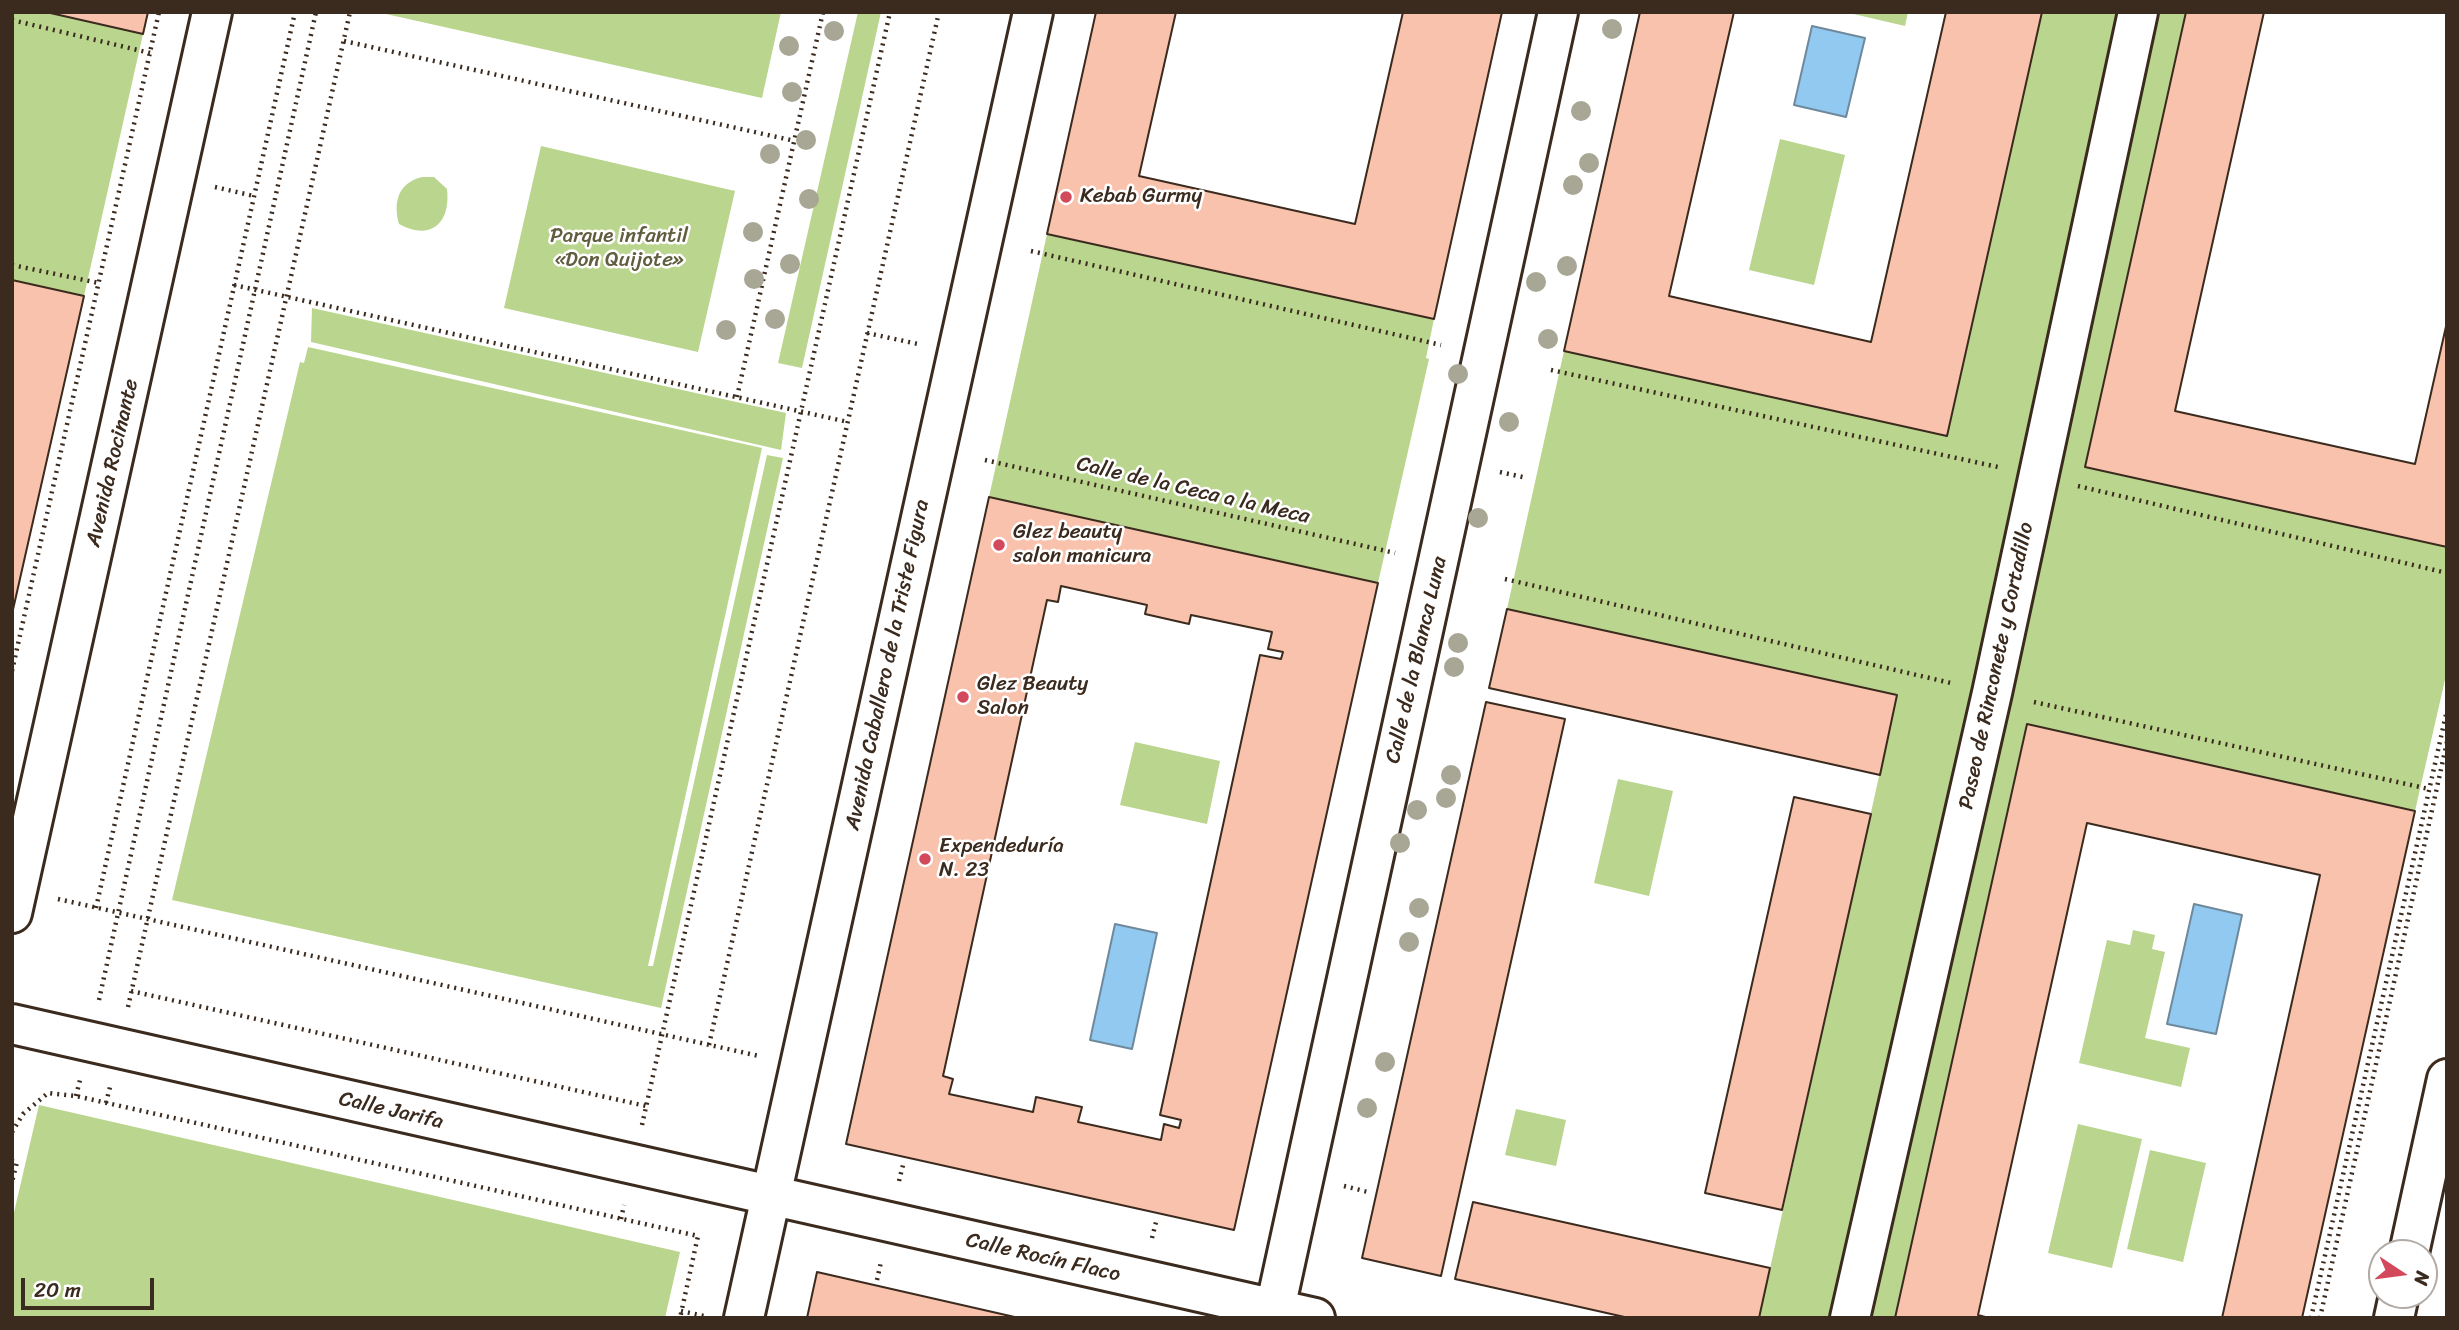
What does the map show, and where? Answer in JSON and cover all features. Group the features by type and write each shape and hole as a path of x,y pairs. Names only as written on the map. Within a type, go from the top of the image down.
{"street":[{"name":"Avenida Rocinante","path":"15,901 212,12"},
{"name":"Avenida Caballero de la Triste Figura","path":"744,1318 1033,12"},
{"name":"Calle de la Blanca Luna","path":"1274,1313 1558,12"},
{"name":"Paseo de Rinconete y Cortadillo","path":"1850,1318 1992,694 2138,12"},
{"name":"Calle Jarifa","path":"12,1024 771,1197"},
{"path":"2412,1239 2447,1079"},
{"name":"Calle Rocín Flaco","path":"771,1197 1274,1313 1315,1318"}],"path":[{"path":"12,671 159,12"},
{"path":"96,908 295,12"},
{"path":"106,1103 104,1046 118,913 316,12"},
{"path":"76,1097 131,990 350,12"},
{"path":"737,397 823,12"},
{"path":"621,1219 890,12"},
{"path":"709,1045 939,12"},
{"path":"12,20 150,53"},
{"path":"344,41 795,141"},
{"path":"1031,251 1441,345"},
{"path":"12,265 99,284"},
{"path":"234,285 848,422"},
{"name":"Calle de la Ceca a la Meca","path":"985,460 1395,553"},
{"path":"2311,1318 2447,710"},
{"path":"2320,1318 2447,742"},
{"path":"15,901 96,908 800,1065"},
{"path":"131,990 646,1106"},
{"path":"12,1132 23,1114 48,1093 76,1097 698,1236 680,1318"},
{"path":"12,1161 17,1162 12,1182"},
{"path":"681,1311 710,1318"}],"green space":[{"path":"12,12 46,12 143,34 84,296 12,280"},
{"path":"377,12 781,12 762,98"},
{"path":"858,12 881,12 802,368 778,363"},
{"path":"1845,12 1908,12 1905,26"},
{"path":"2042,12 2186,12 2085,467 2447,547 2447,671 2415,811 2027,724 1895,1318 1759,1318 1897,695 1507,609 1564,351 1947,435"},
{"path":"1780,139 1845,155 1814,285 1749,270"},
{"name":"Parque infantil «Don Quijote»","path":"541,146 735,191 698,352 504,308"},
{"path":"422,177 434,177 447,189 447,201 442,220 429,230 420,231 399,224 397,201 407,184"},
{"path":"1047,234 1434,319 1426,358 1429,359 1378,583 989,497"},
{"path":"312,308 786,413 781,450 311,342"},
{"path":"308,347 762,448 648,966 653,966 767,455 783,458 661,1008 172,900 300,362 304,363"},
{"path":"1135,742 1220,761 1207,824 1120,805"},
{"path":"1618,779 1673,791 1649,896 1594,883"},
{"path":"2133,930 2155,935 2152,949 2165,952 2145,1038 2190,1048 2181,1087 2079,1063 2107,940 2130,945"},
{"path":"39,1105 680,1252 665,1318 12,1318 12,1221"},
{"path":"1516,1109 1566,1120 1556,1166 1505,1155"},
{"path":"2078,1124 2142,1139 2112,1268 2048,1253"},
{"path":"2150,1150 2206,1163 2183,1262 2127,1249"}],"water":[{"path":"1812,26 1865,38 1846,117 1794,105"},
{"path":"2194,904 2242,915 2216,1034 2167,1024"},
{"path":"1115,924 1157,933 1132,1049 1090,1040"}],"building":[{"path":"46,12 148,12 143,34"},
{"path":"1096,12 1176,12 1139,176 1355,224 1403,12 1502,12 1434,319 1047,234"},
{"path":"1640,12 1734,12 1669,296 1871,342 1946,12 2042,12 1947,436 1564,351"},
{"path":"2186,12 2264,12 2175,411 2415,464 2447,322 2447,547 2085,467"},
{"path":"12,280 84,296 12,614"},
{"path":"989,497 1378,583 1234,1230 846,1144","holes":["1061,586 1147,605 1145,614 1189,624 1191,615 1272,632 1268,649 1283,652 1281,659 1260,655 1160,1115 1181,1120 1179,1128 1164,1124 1161,1140 1078,1122 1082,1107 1036,1097 1033,1112 949,1094 953,1079 943,1076 1047,600 1058,602"]},
{"path":"1507,609 1897,695 1880,775 1489,688"},
{"path":"1486,702 1565,719 1441,1276 1362,1258"},
{"path":"2027,724 2415,811 2302,1318 2222,1318 2320,875 2087,823 1978,1315 1989,1318 1895,1318"},
{"path":"1794,797 1871,814 1782,1210 1705,1193"},
{"path":"1473,1202 1770,1268 1759,1318 1629,1318 1455,1279"},
{"path":"817,1272 1019,1318 807,1318"}],"place":[{"name":"Kebab Gurmy","path":"1066,197"},
{"name":"Glez beauty salon manicura","path":"999,545"},
{"name":"Glez Beauty Salon","path":"963,697"},
{"name":"Expendeduría N. 23","path":"925,859"}]}
